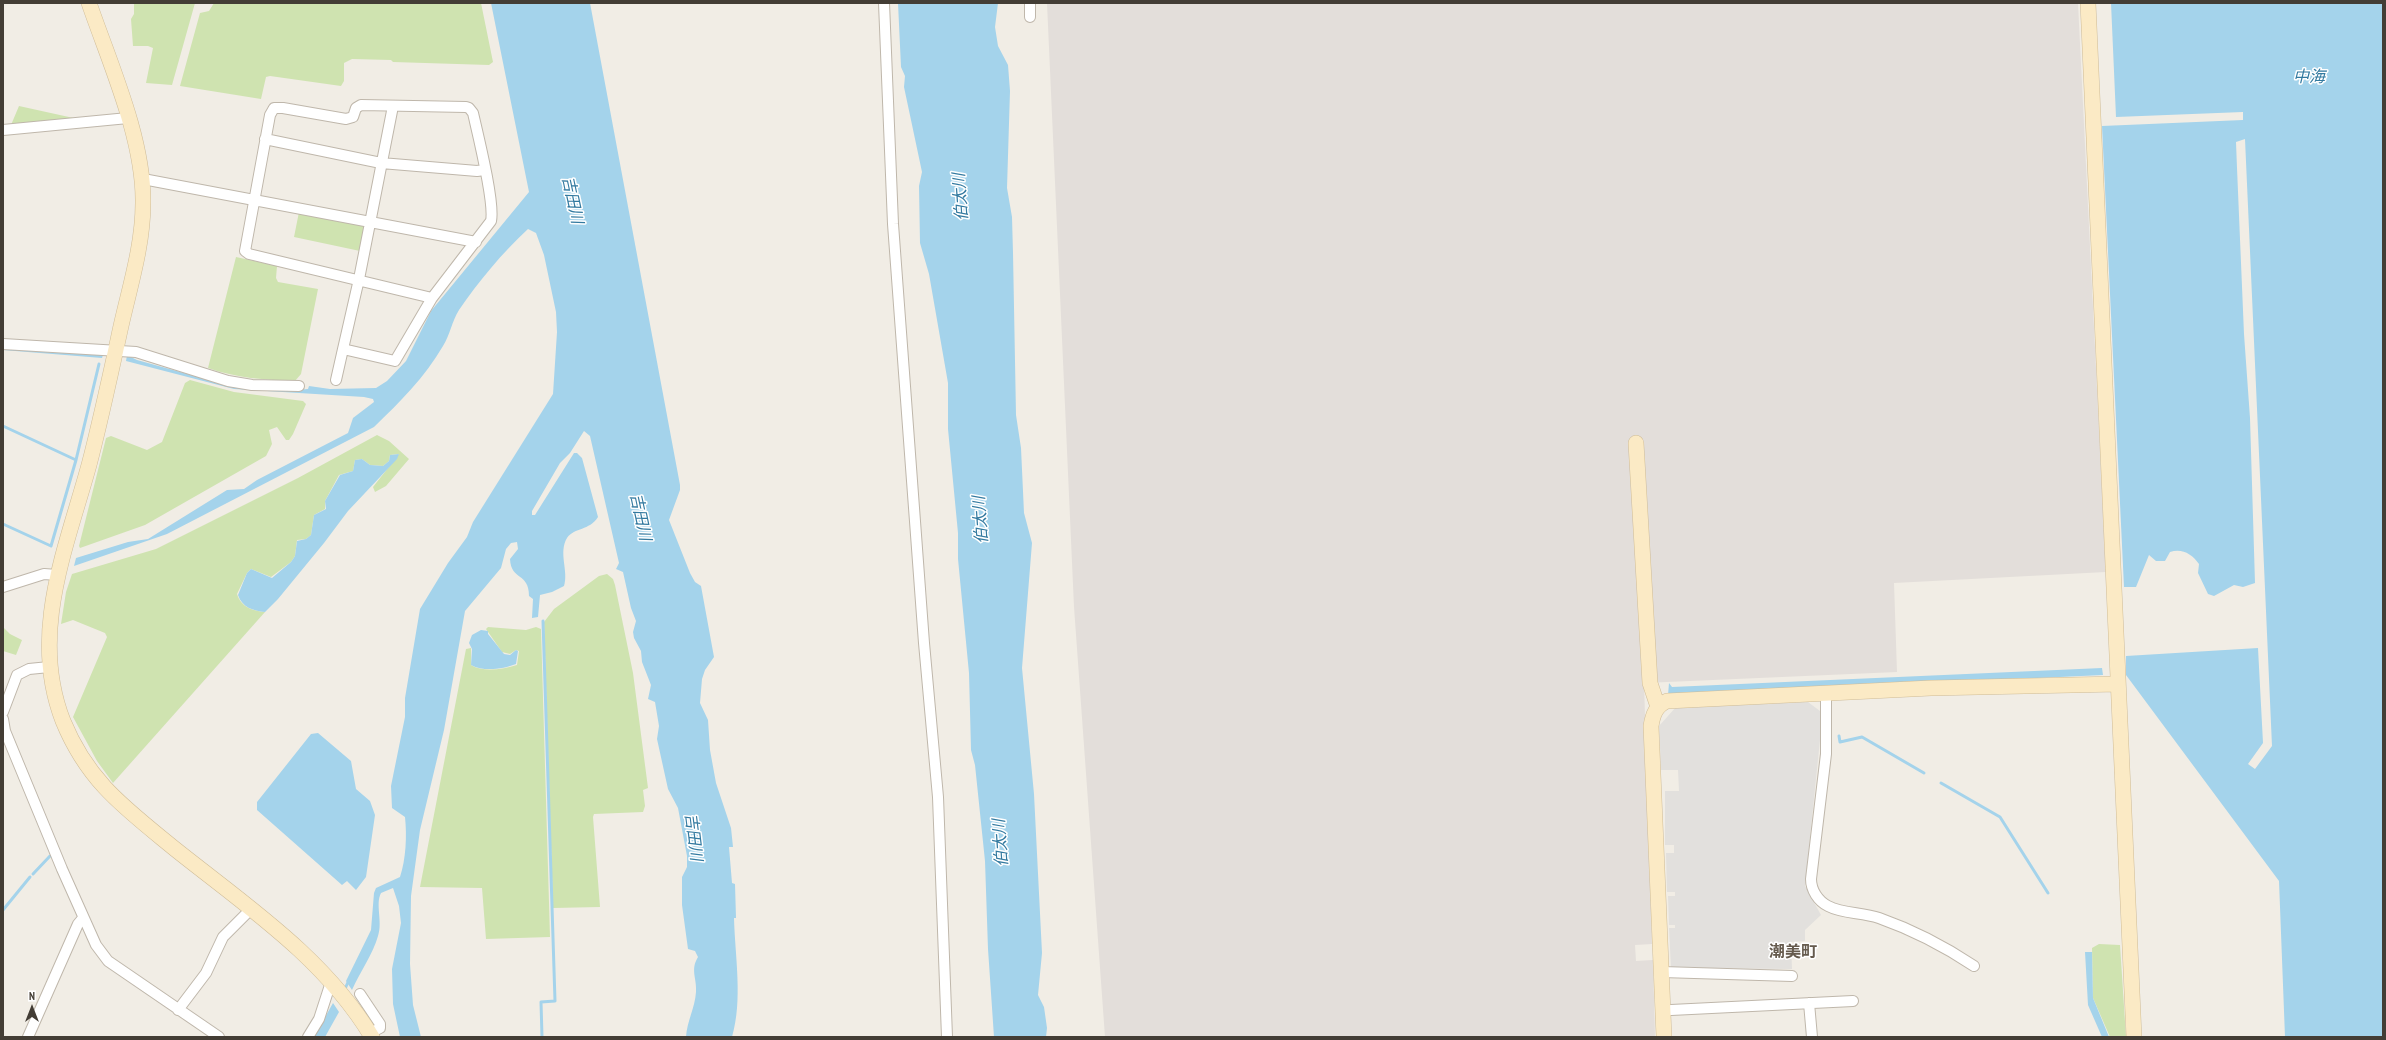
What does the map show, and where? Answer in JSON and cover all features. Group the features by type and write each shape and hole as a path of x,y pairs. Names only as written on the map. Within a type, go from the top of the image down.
{"street":[{"path":"89,3 128,118 143,179 143,220 140,240 90,463 57,575 49,617 49,667 64,723 80,757 98,783 126,809 303,953 334,985 354,999 371,1035"},
{"path":"884,3 894,224 924,643 938,797 947,1037"},
{"path":"1030,3 1030,17"},
{"path":"2088,3 2134,1037"},
{"path":"343,349 396,361 432,298 491,221 492,215 474,113 469,108 359,106 352,117 346,119 274,108 270,115 253,200 245,245 246,252 432,298"},
{"path":"336,380 359,280 393,106"},
{"path":"3,130 128,118"},
{"path":"265,139 381,163 477,172 484,170"},
{"path":"143,179 476,242"},
{"path":"3,344 115,352 136,352 238,383 299,386"},
{"path":"1636,443 1650,683 1658,707"},
{"path":"3,587 44,574 57,575"},
{"path":"3,712 17,675 29,669 49,667"},
{"path":"1664,1037 1652,726 1652,717 1658,707 1667,701 1826,693 1931,688 2118,684"},
{"path":"1826,693 1826,754 1811,879 1814,892 1828,906 1877,917 1914,932 1949,950 1974,966"},
{"path":"3,719 5,731 83,918 96,945 108,961 219,1037"},
{"path":"178,1010 206,973 223,937 250,910"},
{"path":"28,1037 78,924 83,918"},
{"path":"1662,972 1792,976"},
{"path":"308,1037 319,1019 334,985"},
{"path":"1671,1010 1853,1001"},
{"path":"1809,1003 1812,1037"}],"shaded area":[{"path":"1047,3 2078,3 2106,572 1894,583 1897,672 1644,683 1652,944 1635,945 1636,961 1653,960 1655,1037 1105,1037 1074,607"},
{"path":"1808,702 1820,711 1820,740 1805,886 1821,915 1805,930 1805,941 1791,942 1792,969 1671,968 1669,928 1675,928 1675,925 1669,925 1668,896 1675,896 1675,892 1667,892 1666,853 1674,853 1674,845 1665,845 1665,791 1679,791 1678,770 1661,770 1659,726 1676,707"}],"green space":[{"path":"134,3 195,3 172,85 146,83 153,48 148,46 133,46 131,19 134,14"},
{"path":"214,3 481,3 493,62 489,65 393,62 391,60 352,59 344,63 344,81 341,86 270,76 266,77 261,99 180,86 200,13 209,11"},
{"path":"19,106 78,119 11,125"},
{"path":"299,212 365,226 360,251 294,237"},
{"path":"236,257 277,266 276,278 278,282 318,289 301,374 295,381 251,378 208,368"},
{"path":"190,380 234,392 303,401 306,404 289,440 286,440 277,427 269,430 272,444 266,456 145,525 80,548 79,546 106,438 111,436 147,450 162,442 185,383"},
{"path":"377,435 389,441 409,459 386,486 375,492 373,487 399,454 390,455 389,461 383,466 370,465 362,459 355,460 353,471 339,475 325,501 325,509 314,515 311,535 306,539 297,540 295,556 291,562 271,577 251,569 247,573 237,594 241,602 248,608 265,612 113,783 97,761 73,717 107,637 105,633 73,620 61,624 66,592 72,574 156,549 298,478"},
{"path":"607,574 613,579 615,585 633,673 648,788 643,790 645,806 643,812 594,814 600,907 553,908 544,622 554,609 599,576"},
{"path":"3,627 10,634 22,640 16,655 3,651"},
{"path":"488,627 526,630 536,627 541,629 550,937 486,939 482,888 420,887 466,649 471,648 471,665 482,669 494,670 517,665 519,651 516,650 510,654 502,652 486,629"},
{"path":"2099,944 2120,945 2126,1037 2110,1037 2093,998 2092,948"}],"water":[{"name":"吉田川","path":"491,3 590,3 680,485 680,490 669,520 690,573 695,582 701,586 714,657 705,670 702,679 700,703 708,720 710,750 716,783 731,828 733,847 729,847 732,883 735,884 736,918 734,918 738,993 732,1037 686,1037 695,998 696,987 694,966 698,957 695,951 688,949 682,905 682,877 687,867 687,856 678,808 668,789 657,739 659,726 655,702 648,699 651,685 642,662 641,651 634,638 633,632 636,621 631,608 623,572 616,569 619,563 590,436 584,431 570,453 560,463 532,511 532,515 535,515 574,453 577,453 582,458 598,517 590,525 570,535 564,544 564,586 552,592 540,595 538,617 532,618 533,599 529,596 526,583 513,571 511,566 510,559 518,549 517,542 511,543 506,549 501,568 465,611 444,730 420,830 411,896 410,964 413,1005 421,1037 400,1037 393,1004 392,969 401,923 399,906 393,888 381,893 379,897 380,925 378,936 373,950 352,990 346,981 371,930 374,893 376,888 400,877 404,863 406,840 405,817 392,808 391,786 405,717 405,698 420,609 448,563 467,537 473,522 553,394 557,332 556,312 544,255 536,233 528,229 509,247 491,268 459,310 445,342 420,379 403,399 374,427 167,534 74,566 76,558 128,542 148,539 227,490 244,489 257,480 348,433 353,418 374,402 373,399 364,397 234,389 126,361 127,355 137,360 220,383 296,390 308,389 309,386 330,389 376,388 387,381 406,361 431,311 529,192"},
{"name":"伯太川","path":"898,3 998,3 995,27 998,46 1008,65 1010,91 1007,188 1012,217 1016,415 1021,448 1024,513 1032,543 1022,668 1034,794 1042,953 1038,995 1044,1007 1047,1028 1046,1037 994,1037 988,949 985,861 975,765 971,750 969,673 948,429 948,383 929,274 920,243 919,186 922,172 904,87 905,76 901,67"},
{"name":"中海","path":"2111,3 2383,3 2383,1037 2285,1037 2279,881 2126,675 2126,656 2258,648 2263,743 2248,764 2255,769 2272,746 2245,139 2236,142 2244,334 2250,418 2255,583 2243,587 2234,585 2214,596 2208,594 2198,573 2199,564 2193,557 2183,551 2174,551 2170,552 2165,561 2156,561 2149,555 2136,587 2124,587 2102,126 2243,120 2243,112 2116,117"},
{"path":"3,348 103,355 102,358 3,350"},
{"path":"399,454 397,459 348,511 278,599 265,612 248,608 242,603 238,595 247,573 251,569 272,578 291,562 295,556 297,541 306,539 311,535 314,515 326,509 325,501 340,475 353,471 355,460 362,459 370,465 383,466 389,461 390,455"},
{"path":"481,630 488,631 488,634 504,654 510,655 516,650 518,651 516,664 494,669 471,665 472,649 469,643 472,635"},
{"path":"2102,668 2103,675 1668,695 1669,683 1672,687"},
{"path":"318,733 351,761 356,789 370,801 375,815 366,877 356,890 347,881 342,885 257,810 257,802 311,734"},
{"path":"2085,952 2092,952 2093,998 2109,1037 2102,1037 2088,1005"},
{"path":"333,1003 339,1012 325,1037 314,1037"}],"waterway":[{"path":"3,524 51,546 76,460 99,364"},
{"path":"3,426 76,460"},
{"path":"542,1037 541,1002 555,1001 543,621"},
{"path":"1839,736 1840,742 1862,737 1924,773"},
{"path":"1941,783 2000,817 2048,893"},
{"path":"33,874 50,856"},
{"path":"3,910 30,877"},
{"path":"344,991 349,980"}],"district":[{"name":"潮美町","path":"1793,952"}]}
